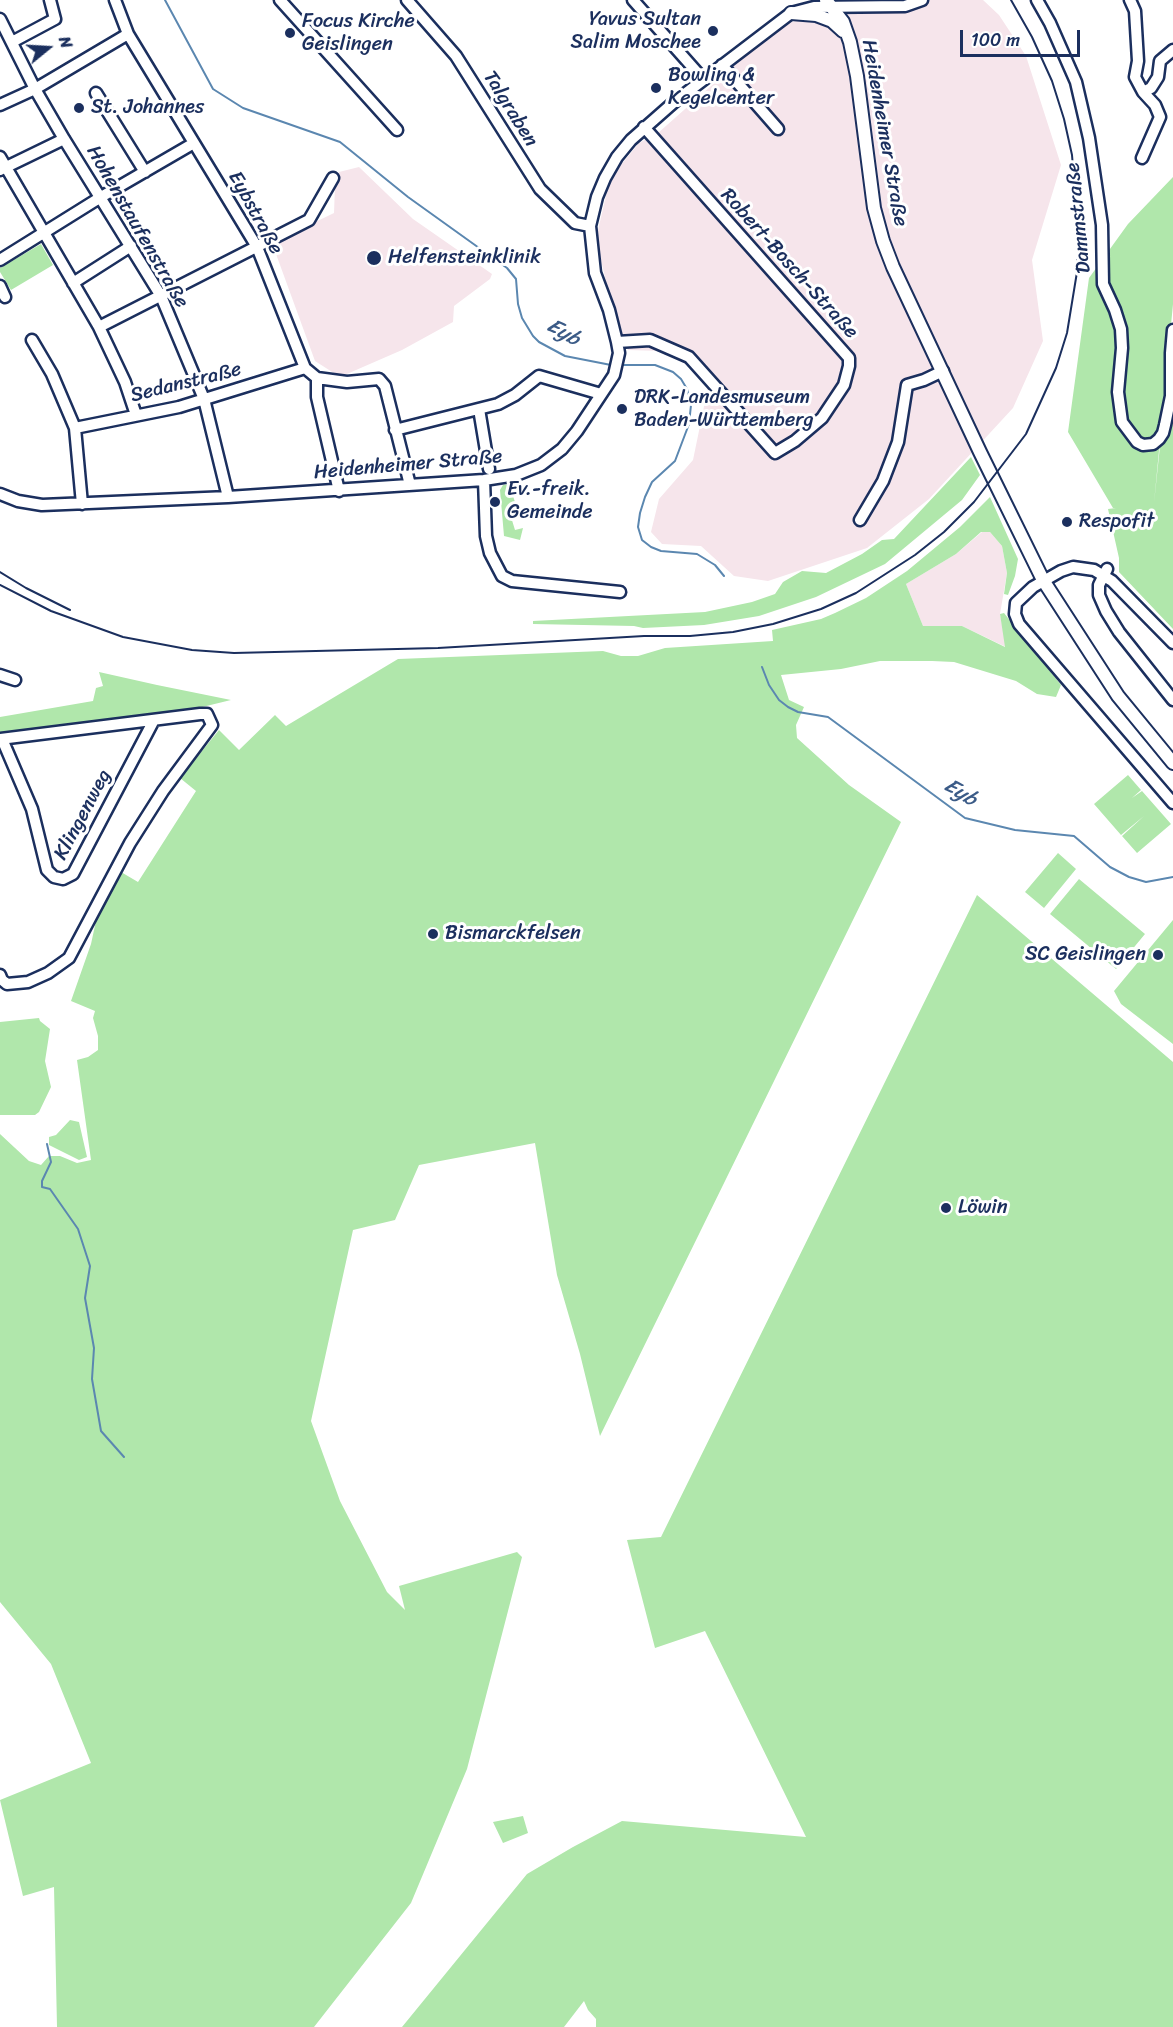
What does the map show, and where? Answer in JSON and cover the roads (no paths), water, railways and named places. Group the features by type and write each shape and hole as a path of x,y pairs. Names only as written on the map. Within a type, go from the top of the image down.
{"main road":[{"name":"Heidenheimer Straße","path":"830,4 846,29 877,223 893,267 1043,580 1118,696 1173,763"},
{"path":"792,13 816,15 832,21 847,38"}],"street":[{"path":"12,42 55,19 50,0"},
{"name":"Eybstraße","path":"115,0 128,34 257,247 305,368 317,378"},
{"path":"280,0 397,130"},
{"name":"Talgraben","path":"407,0 456,56 540,189 575,223 590,226"},
{"path":"633,0 703,79"},
{"path":"792,13 799,0"},
{"path":"830,4 905,6 922,0"},
{"name":"Dammstraße","path":"1037,0 1050,23 1076,82 1089,138 1102,225 1103,284 1121,329 1122,348 1118,392 1122,422 1137,442 1143,445 1153,444 1163,433 1171,396 1170,353 1173,330"},
{"path":"1130,0 1135,11 1138,61 1135,77 1143,92 1155,105 1160,117 1142,158"},
{"name":"Heidenheimer Straße","path":"0,494 18,501 42,505 228,497 484,480 516,475 541,465 552,458 577,431 614,375 618,348 609,310 595,273 590,226 597,197 617,157 644,127 703,79 792,13 830,4"},
{"name":"Hohenstaufenstraße","path":"0,19 35,89 64,139 161,296 204,399 228,497"},
{"path":"0,105 35,89 128,34"},
{"path":"1143,92 1151,88 1158,77 1160,61 1173,50"},
{"path":"722,65 778,129"},
{"path":"96,93 145,172"},
{"name":"Robert-Bosch-Straße","path":"618,348 650,340 689,357 775,453 822,418 844,385 849,366 849,358 644,127"},
{"path":"3,169 64,139"},
{"path":"0,260 194,143"},
{"path":"0,157 3,169 99,327 125,382 136,415"},
{"path":"99,327 309,220 333,178"},
{"path":"73,283 131,246"},
{"path":"0,286 5,297"},
{"path":"32,340 52,374 75,428 82,504"},
{"name":"Sedanstraße","path":"75,428 179,407 305,368"},
{"path":"860,520 883,481 898,442 908,385 943,371"},
{"path":"396,430 498,404 539,376 601,394"},
{"path":"339,491 317,397 317,378 347,382 380,379 385,386 410,486"},
{"path":"480,409 489,468"},
{"path":"484,480 486,536 490,553 502,576 512,581 620,592"},
{"path":"1173,643 1105,571 1073,567 1043,580 1016,603 1015,614 1019,624 1173,803"},
{"path":"1105,571 1099,585 1099,595 1106,611 1136,655 1173,700"},
{"path":"0,675 15,680"},
{"path":"0,975 7,984 28,982 48,973 69,958 130,843 163,791 212,725 207,714 200,714 1,739"},
{"name":"Klingenweg","path":"1,739 32,809 47,870 54,877 63,879 73,874 154,720"}],"waterway":[{"name":"Eyb","path":"165,0 213,89 243,108 340,142 408,197 507,268 516,279 518,304 522,318 539,342 565,356 611,365"},
{"name":"Eyb","path":"620,365 655,365 673,372 687,389 691,405 689,424 675,461 652,482 645,497 638,527 642,540 661,551 697,554 715,565 724,576"},
{"name":"Eyb","path":"762,667 769,685 779,700 788,707 798,712 828,717 965,818 1015,830 1074,836 1110,867 1129,877 1146,882 1173,877"},
{"path":"47,1144 51,1162 42,1181 42,1187 50,1189 78,1229 90,1266 85,1298 94,1348 92,1379 101,1431 124,1457"}],"railway":[{"path":"0,585 51,611 123,637 192,650 234,653 438,648 733,632 773,624 821,609 856,593 915,555 944,532 974,502 1026,434 1056,368 1067,333 1077,272 1077,215 1072,155 1052,81 1032,37 1011,0"},
{"path":"0,572 70,610"}],"place":[{"name":"Yavus Sultan Salim Moschee","path":"713,31"},
{"name":"Focus Kirche Geislingen","path":"290,33"},
{"name":"Bowling & Kegelcenter","path":"656,88"},
{"name":"St. Johannes","path":"79,108"},
{"name":"Helfensteinklinik","path":"374,258"},
{"name":"DRK-Landesmuseum Baden-Württemberg","path":"622,409"},
{"name":"Ev.-freik. Gemeinde","path":"495,502"},
{"name":"Respofit","path":"1067,522"},
{"name":"Bismarckfelsen","path":"433,934"},
{"name":"SC Geislingen","path":"1158,955"},
{"name":"Löwin","path":"946,1208"}]}
